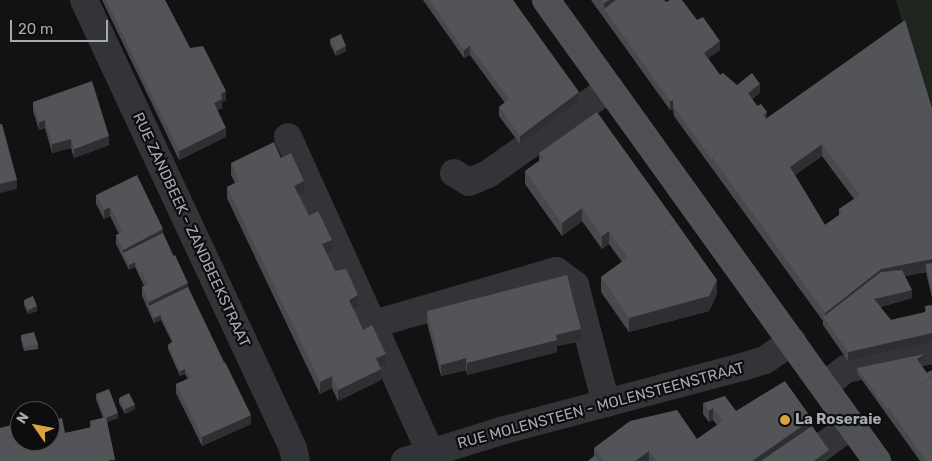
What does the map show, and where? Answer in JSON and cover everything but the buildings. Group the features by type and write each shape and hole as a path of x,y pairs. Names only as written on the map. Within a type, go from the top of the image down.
{"main road":[{"path":"546,0 877,461"}],"street":[{"name":"RUE ZANDBEEK - ZANDBEEKSTRAAT","path":"84,0 293,449 296,461"},
{"path":"454,174 469,182 488,174 610,88"},
{"path":"288,137 431,453"},
{"path":"374,324 556,271 575,285 606,403"},
{"name":"RUE MOLENSTEEN - MOLENSTEENSTRAAT","path":"405,461 764,360 792,342"},
{"path":"824,386 846,370 932,350"},
{"path":"802,461 852,425"}],"shaded area":[{"path":"896,0 932,0 932,121 905,32"}],"tram line":[{"path":"536,0 868,461"},
{"path":"557,0 886,461"}],"place":[{"name":"La Roseraie","path":"785,420"}]}
